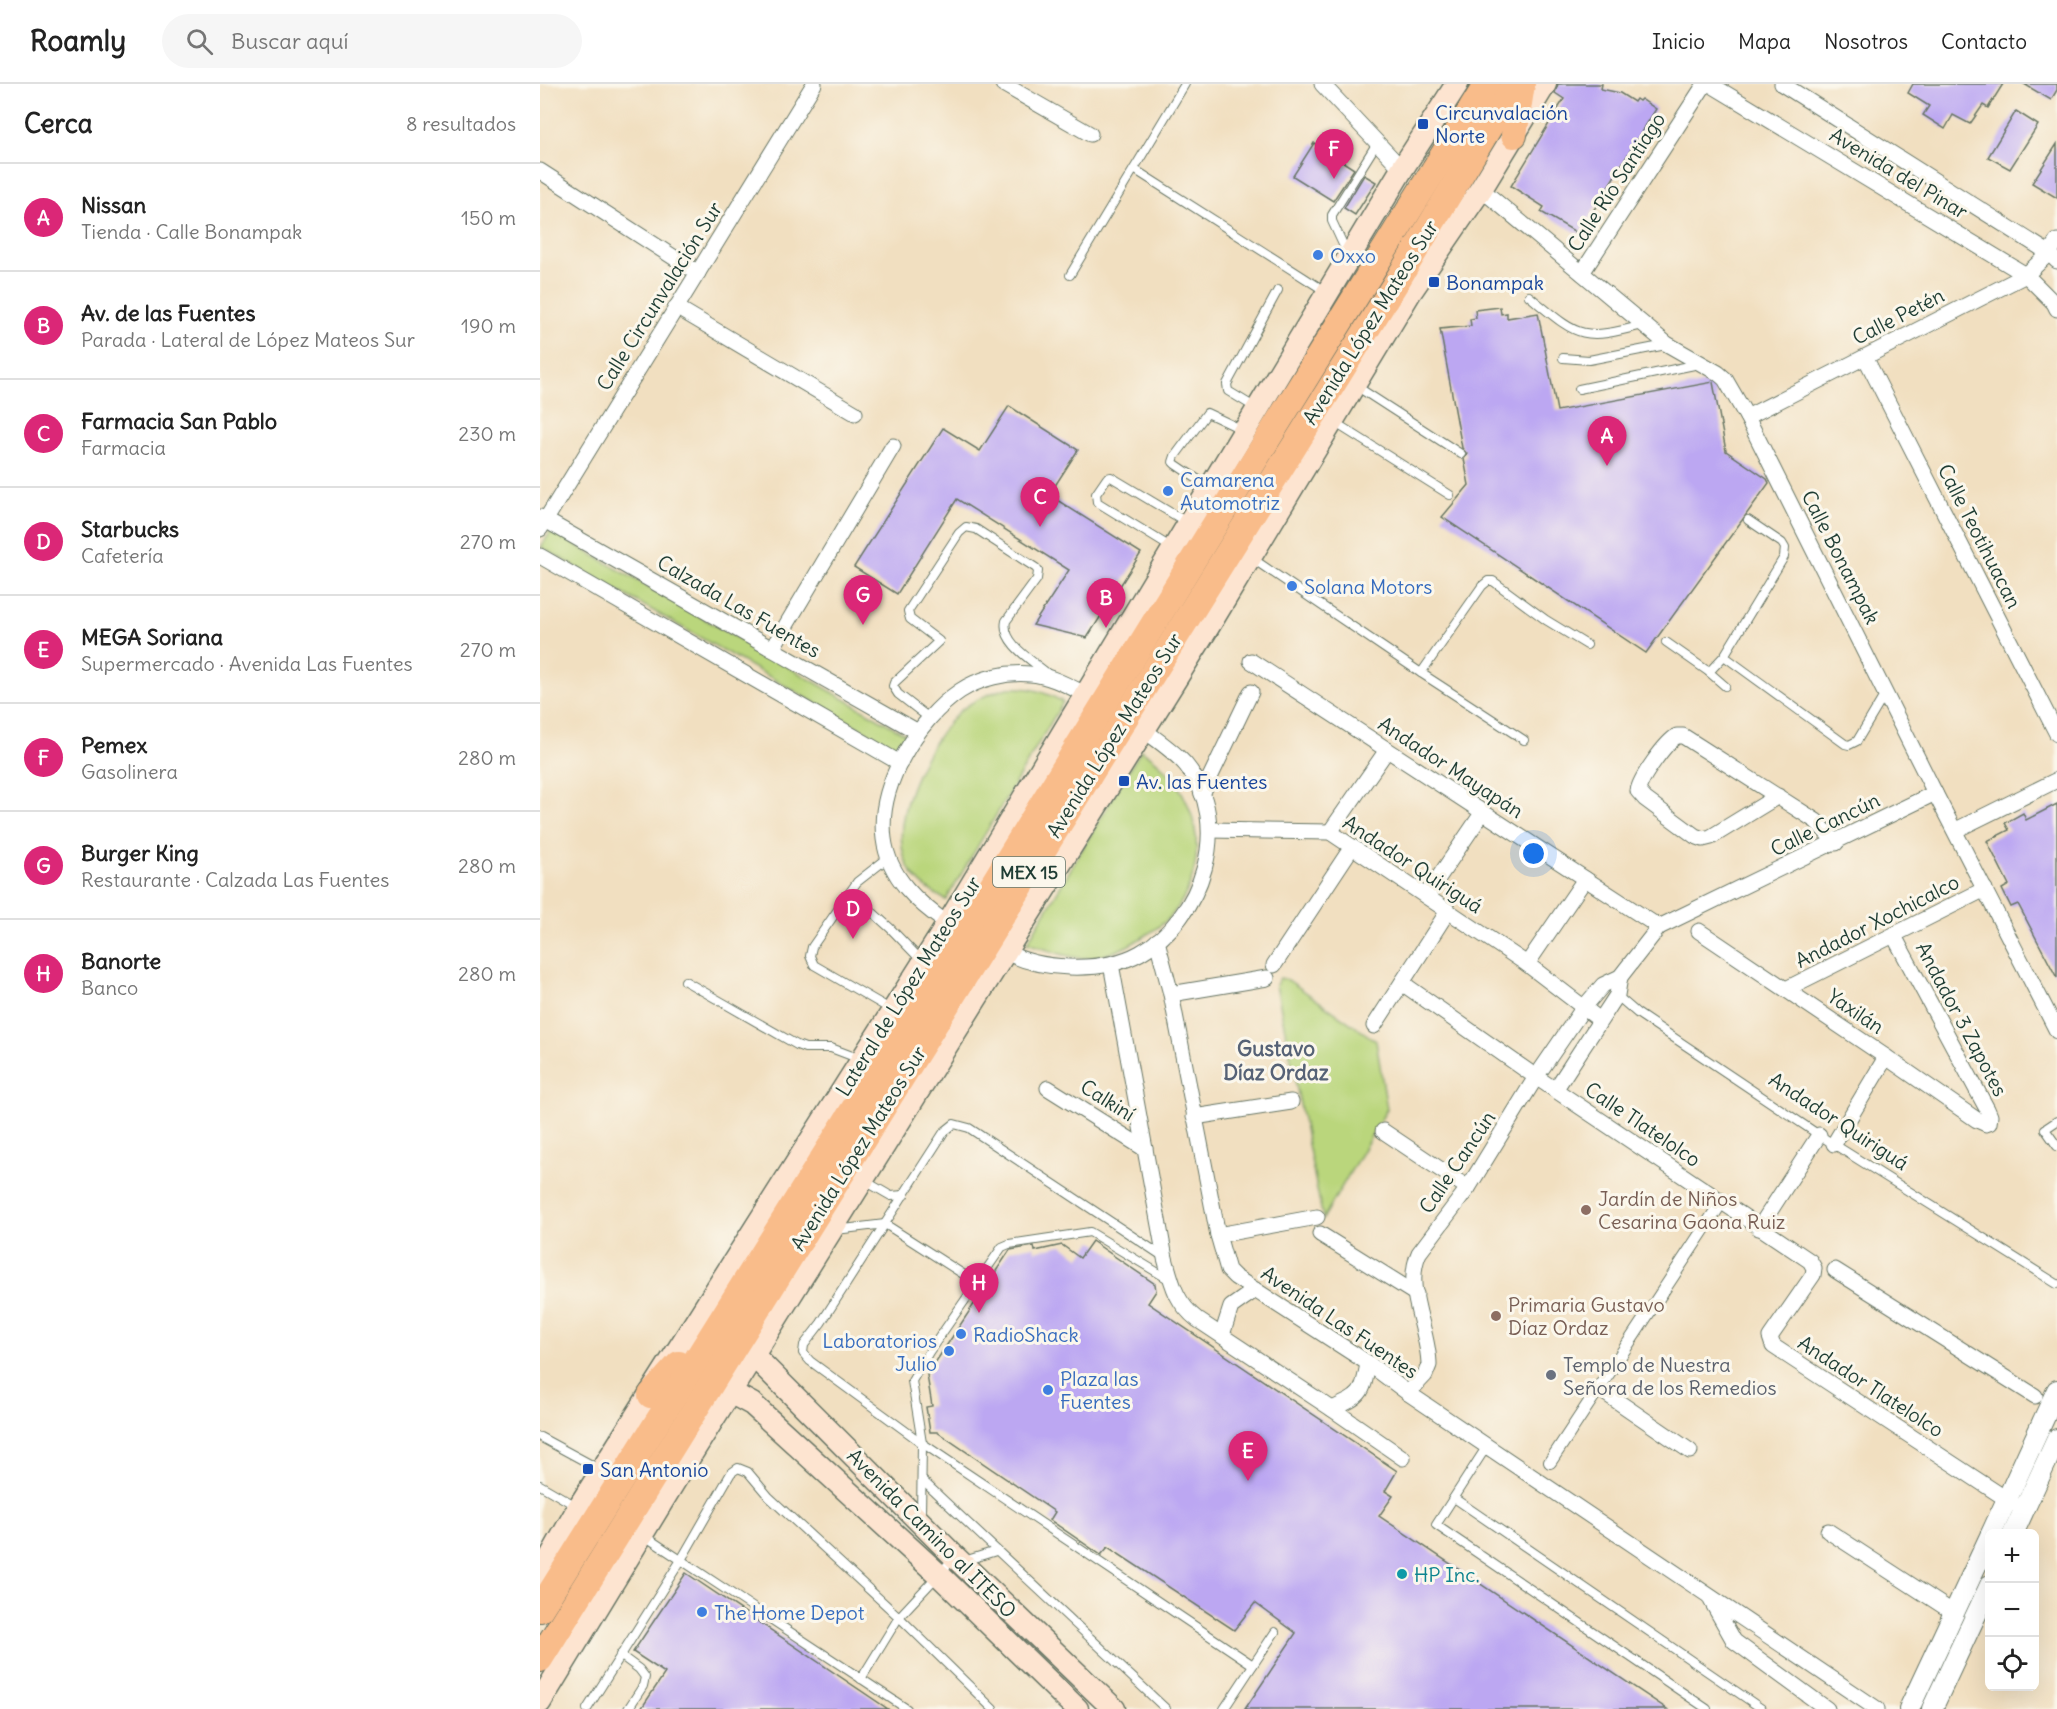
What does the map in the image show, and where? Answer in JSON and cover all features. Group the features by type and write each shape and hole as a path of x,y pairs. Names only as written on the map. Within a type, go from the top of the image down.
{"main road":[{"name":"Lateral de López Mateos Sur","path":"542,1569 602,1470 923,962 1095,699 1188,523 1402,169 1457,84"},
{"name":"Avenida López Mateos Sur","path":"540,1609 724,1315 1095,699 1487,84"},
{"name":"Avenida López Mateos Sur","path":"540,1659 996,946 1351,377 1397,281 1515,84"},
{"path":"1514,135 1522,84"},
{"path":"540,1702 863,1180 996,946 1144,730 1333,421 1351,377 1481,189 1545,84"},
{"path":"651,1395 724,1315"},
{"name":"Avenida Camino al ITESO","path":"753,1355 958,1560 1114,1709"},
{"name":"Avenida Camino al ITESO","path":"730,1392 752,1404 939,1575 1077,1709"}],"street":[{"name":"Calle Circunvalación Sur","path":"542,522 814,84"},
{"path":"1003,84 1090,134"},
{"path":"1322,84 1402,169"},
{"name":"Calle Río Santiago","path":"1582,273 1705,84"},
{"name":"Avenida del Pinar","path":"1710,84 2026,275 2054,303 2057,309"},
{"name":"Avenida del Pinar","path":"1782,84 2054,252"},
{"path":"540,171 698,273"},
{"name":"Calle Bonampak","path":"1481,189 1667,344 1725,379 1748,417 1935,793 1956,830 2057,1031"},
{"name":"Calle Petén","path":"1748,417 2026,275 2054,252"},
{"path":"676,308 855,413"},
{"name":"Calle Teotihuacan","path":"1865,357 2057,734"},
{"path":"772,649 893,446"},
{"name":"Calzada Las Fuentes","path":"542,522 918,732"},
{"path":"540,556 900,763"},
{"name":"Andador Mayapán","path":"1251,661 1659,927"},
{"path":"948,924 911,894 897,874 884,839 884,814 888,790 918,732 929,718 961,690 983,679 1008,674 1032,674 1056,681 1095,699"},
{"path":"1202,794 1251,692"},
{"path":"996,946 1034,962 1075,967 1111,964 1139,953 1157,941 1176,922 1191,902 1199,885 1208,853 1210,830 1202,794 1186,766 1174,753 1144,730"},
{"path":"1778,796 1711,837 1703,839 1695,836 1641,796 1639,786 1667,743 1677,735 1688,738 1778,796 1816,821 1836,843"},
{"path":"1330,832 1387,750"},
{"path":"1956,830 2057,780"},
{"name":"Calle Cancún","path":"1408,1393 1425,1375 1429,1365 1414,1272 1419,1253 1468,1188 1536,1077 1584,1007 1603,985 1620,977 1659,927 1935,793"},
{"path":"1426,896 1483,812"},
{"name":"Andador Quiriguá","path":"1210,830 1330,832 1527,964 1600,1020"},
{"path":"1171,994 1270,971 1352,847"},
{"path":"1527,964 1585,879"},
{"name":"Andador Xochicalco","path":"1786,989 1985,889"},
{"path":"1374,1026 1448,910"},
{"name":"Yaxilán","path":"1699,931 1977,1120 1989,1123"},
{"name":"Andador 3 Zapotes","path":"1894,936 1987,1109 1990,1116 1989,1123"},
{"name":"Avenida Las Fuentes","path":"1157,941 1171,994 1218,1236 1228,1270 1235,1277 1368,1363 1408,1393 1877,1709"},
{"path":"1111,964 1165,1258 1171,1281 1186,1310 1403,1458"},
{"name":"Calle Cancún","path":"1555,1090 1617,995 1620,977"},
{"path":"1402,983 1536,1077"},
{"path":"1834,1144 1886,1057"},
{"name":"Calle Tlatelolco","path":"1536,1077 1804,1257 1814,1268"},
{"name":"Calkiní","path":"1048,1088 1145,1149"},
{"path":"1194,1117 1291,1102"},
{"path":"1383,1131 1468,1188"},
{"path":"1759,1228 1819,1135"},
{"path":"1550,1462 1721,1203"},
{"path":"1218,1236 1317,1217"},
{"path":"1320,1233 1416,1294"},
{"name":"Andador Tlatelolco","path":"1814,1268 1809,1282 1770,1337 1773,1346 2024,1510"},
{"path":"1835,1270 2035,1396"},
{"path":"1222,1335 1231,1307 1255,1290"},
{"path":"1332,1409 1359,1395 1368,1363"},
{"path":"1598,1388 1690,1451"},
{"path":"1993,1529 2057,1390"},
{"path":"2015,1529 2057,1439"},
{"path":"1828,1531 1954,1613"},
{"path":"1909,1709 1985,1546"},
{"path":"1932,1709 1985,1594"},
{"name":"Avenida Las Fuentes","path":"1709,1597 1734,1641 1827,1709"}],"lane":[{"path":"1070,275 1185,84"},
{"path":"1349,257 1332,221 1332,215 1378,143"},
{"path":"1134,169 1328,293"},
{"path":"1257,409 1228,391 1227,384 1278,290"},
{"path":"1529,296 1569,328 1585,335 1605,334 1644,325"},
{"path":"1563,358 1588,360 1667,344"},
{"path":"1579,389 1701,363"},
{"path":"1351,377 1461,454"},
{"path":"1210,488 1175,464 1173,462 1175,456 1207,413 1245,430"},
{"path":"1333,421 1450,495"},
{"path":"1174,548 1097,502 1096,494 1107,478 1111,477 1188,523"},
{"path":"1709,672 1724,656 1784,557 1782,543 1748,520"},
{"path":"929,718 897,694 893,686 939,641 910,619 908,611 959,533 966,527 976,529 1036,568 1037,579 1006,621 1005,630 1008,638 1018,648 1056,681"},
{"path":"1250,557 1524,740"},
{"path":"1421,673 1482,586 1488,581 1492,581 1546,620 1587,645"},
{"path":"1666,642 1725,686"},
{"path":"1724,656 1849,745 1857,741 1885,693"},
{"path":"889,857 857,882 812,947 812,961 814,965 892,1011"},
{"path":"850,892 923,962"},
{"path":"685,981 797,1045 805,1048 831,1048 862,1059"},
{"name":"Andador Quiriguá","path":"1603,985 1637,1012 1819,1135 2057,1284"},
{"path":"2057,1121 2045,1129 2057,1146"},
{"path":"1165,1258 962,1125 954,1124 944,1132 821,1323 804,1345 803,1353 810,1361 922,1443 1253,1665"},
{"path":"863,1180 891,1196 904,1195"},
{"path":"832,1230 885,1224 977,1283"},
{"path":"921,1523 922,1443 912,1381 929,1352 1005,1246 1090,1232 1171,1281"},
{"path":"540,1437 602,1470"},
{"path":"1487,1446 1436,1525 1707,1709"},
{"path":"586,1709 681,1560 731,1473 738,1468 748,1472 769,1497 899,1617 993,1709"},
{"path":"922,1480 1167,1709"},
{"path":"540,1485 579,1507"},
{"path":"1454,1498 1762,1709"},
{"path":"642,1535 907,1709"},
{"path":"861,1678 899,1617 939,1575 958,1560 996,1551"},
{"path":"1224,1709 1275,1632"},
{"path":"620,1655 639,1669 645,1677 643,1686 628,1709"}],"green space":[{"path":"551,531 907,735 895,748 541,547"},
{"path":"1007,688 1036,690 1063,702 946,900 916,879 905,859 902,842 907,802 924,761 946,726 969,704"},
{"path":"1141,750 1161,765 1176,783 1187,804 1194,826 1197,849 1194,872 1186,894 1172,915 1162,924 1143,937 1104,955 1079,958 1027,943"},
{"path":"1280,978 1288,980 1376,1041 1387,1109 1323,1219 1276,985"}],"building":[{"path":"1558,84 1602,84 1601,89 1620,93 1634,102 1636,99 1639,101 1641,99 1656,109 1579,234 1541,212 1544,207 1511,186 1564,99 1555,93"},
{"path":"1913,84 2003,84 1988,108 1983,105 1970,124 1953,115 1945,129 1923,115 1929,106 1908,93"},
{"path":"2024,84 2057,84 2057,90 2051,100"},
{"path":"2016,111 2038,125 2010,169 1988,157"},
{"path":"1314,143 1354,169 1333,201 1293,176"},
{"path":"2057,144 2057,198 2032,183"},
{"path":"1364,175 1376,182 1355,215 1344,208"},
{"path":"1500,307 1501,314 1507,313 1507,318 1538,313 1557,411 1713,382 1726,451 1767,479 1769,483 1646,653 1442,517 1469,485 1464,459 1467,454 1462,448 1440,329 1471,326 1470,319 1476,318 1475,310"},
{"path":"1009,406 1078,450 1049,495 1141,553 1087,638 1033,625 1069,570 957,499 897,594 854,567 943,428 980,451"},
{"path":"2057,804 2057,978 2018,904 2011,907 2002,889 2009,885 1987,841 2009,830 2005,823 2023,813 2026,820"},
{"path":"1092,1241 1155,1284 1156,1291 1148,1303 1397,1471 1385,1491 1393,1496 1379,1516 1667,1709 1245,1709 1296,1633 1255,1603 1234,1630 1108,1547 1101,1555 1050,1520 1055,1512 937,1432 930,1432 926,1407 932,1406 927,1375 1010,1250 1034,1246 1035,1251 1062,1245 1080,1258"},
{"name":"The Home Depot","path":"686,1573 888,1709 641,1709 665,1673 633,1652"}],"place":[{"name":"Circunvalación Norte","path":"1423,124"},
{"name":"Pemex","path":"1334,179"},
{"name":"Oxxo","path":"1318,255"},
{"name":"Bonampak","path":"1434,282"},
{"name":"Nissan","path":"1607,466"},
{"name":"Camarena Automotriz","path":"1168,491"},
{"name":"Farmacia San Pablo","path":"1040,527"},
{"name":"Solana Motors","path":"1292,586"},
{"name":"Burger King","path":"863,625"},
{"name":"Av. de las Fuentes","path":"1106,628"},
{"name":"Av. las Fuentes","path":"1124,781"},
{"name":"Starbucks","path":"853,939"},
{"name":"Jardín de Niños Cesarina Gaona Ruiz","path":"1586,1210"},
{"name":"Banorte","path":"979,1313"},
{"name":"Primaria Gustavo Díaz Ordaz","path":"1496,1316"},
{"name":"RadioShack","path":"961,1334"},
{"name":"Laboratorios Julio","path":"949,1351"},
{"name":"Templo de Nuestra Señora de los Remedios","path":"1551,1375"},
{"name":"Plaza las Fuentes","path":"1048,1390"},
{"name":"San Antonio","path":"588,1469"},
{"name":"MEGA Soriana","path":"1248,1481"},
{"name":"HP Inc.","path":"1402,1574"},
{"name":"The Home Depot","path":"702,1612"}],"district":[{"name":"Gustavo Díaz Ordaz","path":"1276,1060"}]}
